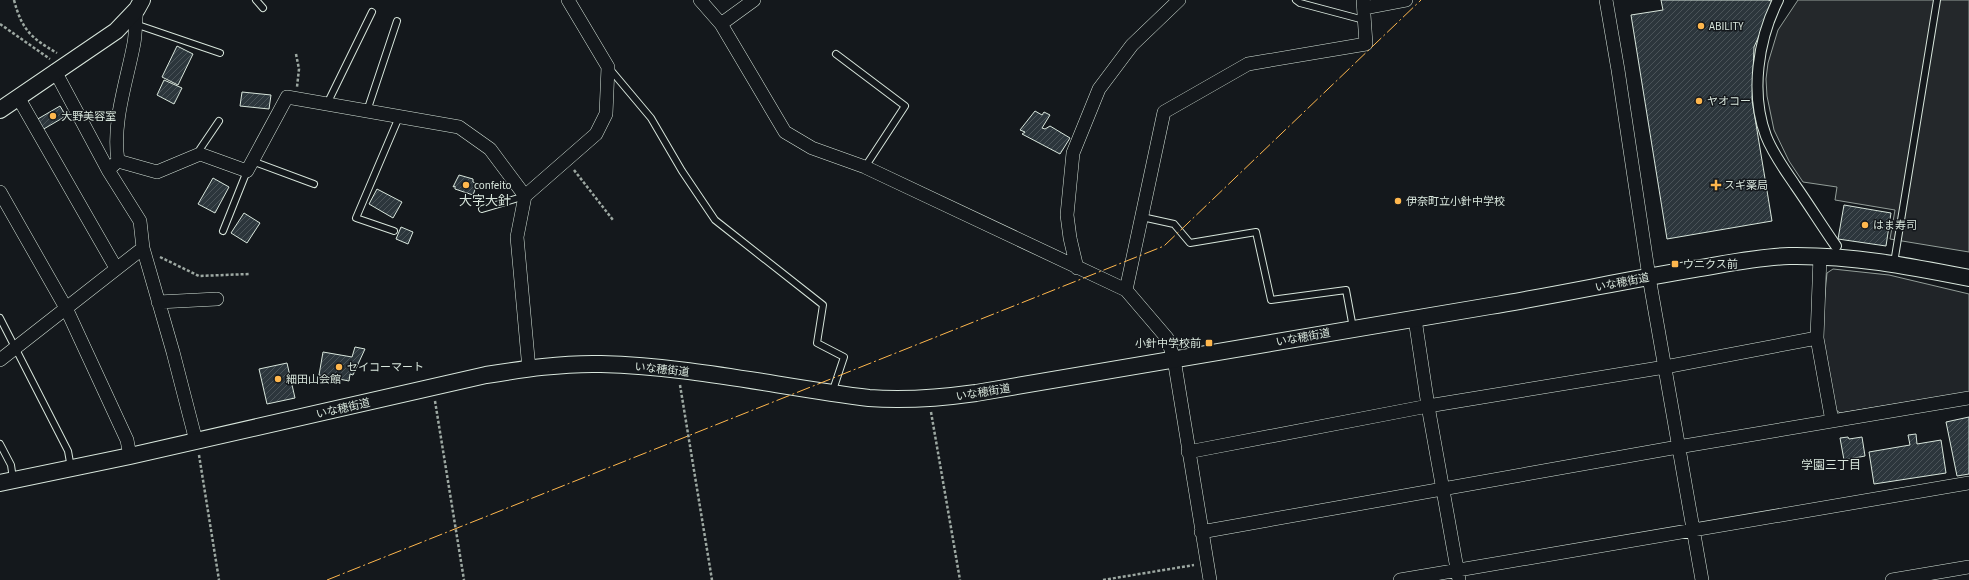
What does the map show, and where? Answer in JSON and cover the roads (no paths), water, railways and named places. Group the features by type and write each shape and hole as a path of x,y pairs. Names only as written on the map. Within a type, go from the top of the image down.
{"street":[{"path":"529,369 517,237 525,196 596,134 606,114 608,67 568,0"},
{"path":"700,0 721,24 785,132 812,148 865,167 1126,290 1167,338 1174,359 1210,580"},
{"path":"721,24 754,0"},
{"path":"1077,268 1067,215 1073,153 1099,89 1132,45 1179,0"},
{"path":"1126,290 1164,112 1248,64 1366,44 1364,9 1406,0"},
{"path":"1606,0 1649,276 1702,580"},
{"path":"1778,0 1761,48 1757,77 1759,109 1766,136 1778,160 1836,246"},
{"path":"0,110 61,67 116,31 138,11"},
{"path":"113,165 122,98 134,41 138,11"},
{"path":"61,67 113,165 140,220 142,248 196,441"},
{"path":"18,97 116,268"},
{"path":"113,165 157,172 200,154 250,166 287,97 459,127 490,149 525,196"},
{"path":"0,192 66,308 128,440 130,456"},
{"path":"0,360 142,248"},
{"path":"1820,256 1817,338 1832,421"},
{"name":"いな穂街道","path":"7,482 130,456 486,375 529,369 599,364 678,370 832,394 895,400 929,399 976,393 1353,328 1524,301 1649,276 1762,258 1820,256 1858,258 1894,263 1969,278"},
{"path":"158,302 217,300"},
{"path":"1415,319 1428,406 1459,575"},
{"path":"1188,452 1428,406 1665,366 1817,338"},
{"path":"1201,532 1444,490 1678,447 1969,398"},
{"path":"1400,580 1459,575 1693,529 1969,483"},
{"path":"1892,580 1969,567"}],"lane":[{"path":"256,0 263,8"},
{"path":"1296,0 1300,3 1364,9"},
{"path":"1894,263 1937,0"},
{"path":"138,11 220,53"},
{"path":"327,104 372,12"},
{"path":"366,111 397,21"},
{"path":"836,54 905,106 865,167"},
{"path":"608,67 651,118 682,171 715,220 823,305 817,343 844,357 832,394"},
{"path":"394,231 356,218 399,117"},
{"path":"200,154 200,149 219,121"},
{"path":"223,231 250,166 314,184"},
{"path":"482,209 525,196"},
{"path":"1142,217 1174,224 1190,243 1256,232 1271,300 1346,290 1353,328"},
{"path":"0,318 68,451 71,469"},
{"path":"0,444 11,465 7,482"}],"place":[{"name":"ABILITY","path":"1701,26"},
{"name":"ヤオコー","path":"1699,101"},
{"name":"大野美容室","path":"53,116"},
{"name":"confeito","path":"466,185"},
{"name":"スギ薬局","path":"1716,185"},
{"name":"伊奈町立小針中学校","path":"1398,201"},
{"name":"はま寿司","path":"1865,225"},
{"name":"ウニクス前","path":"1675,264"},
{"name":"小針中学校前","path":"1209,343"},
{"name":"セイコーマート","path":"339,367"},
{"name":"細田山会館","path":"278,379"}],"district":[{"name":"大字大針","path":"485,200"},
{"name":"学園三丁目","path":"1831,465"}]}
